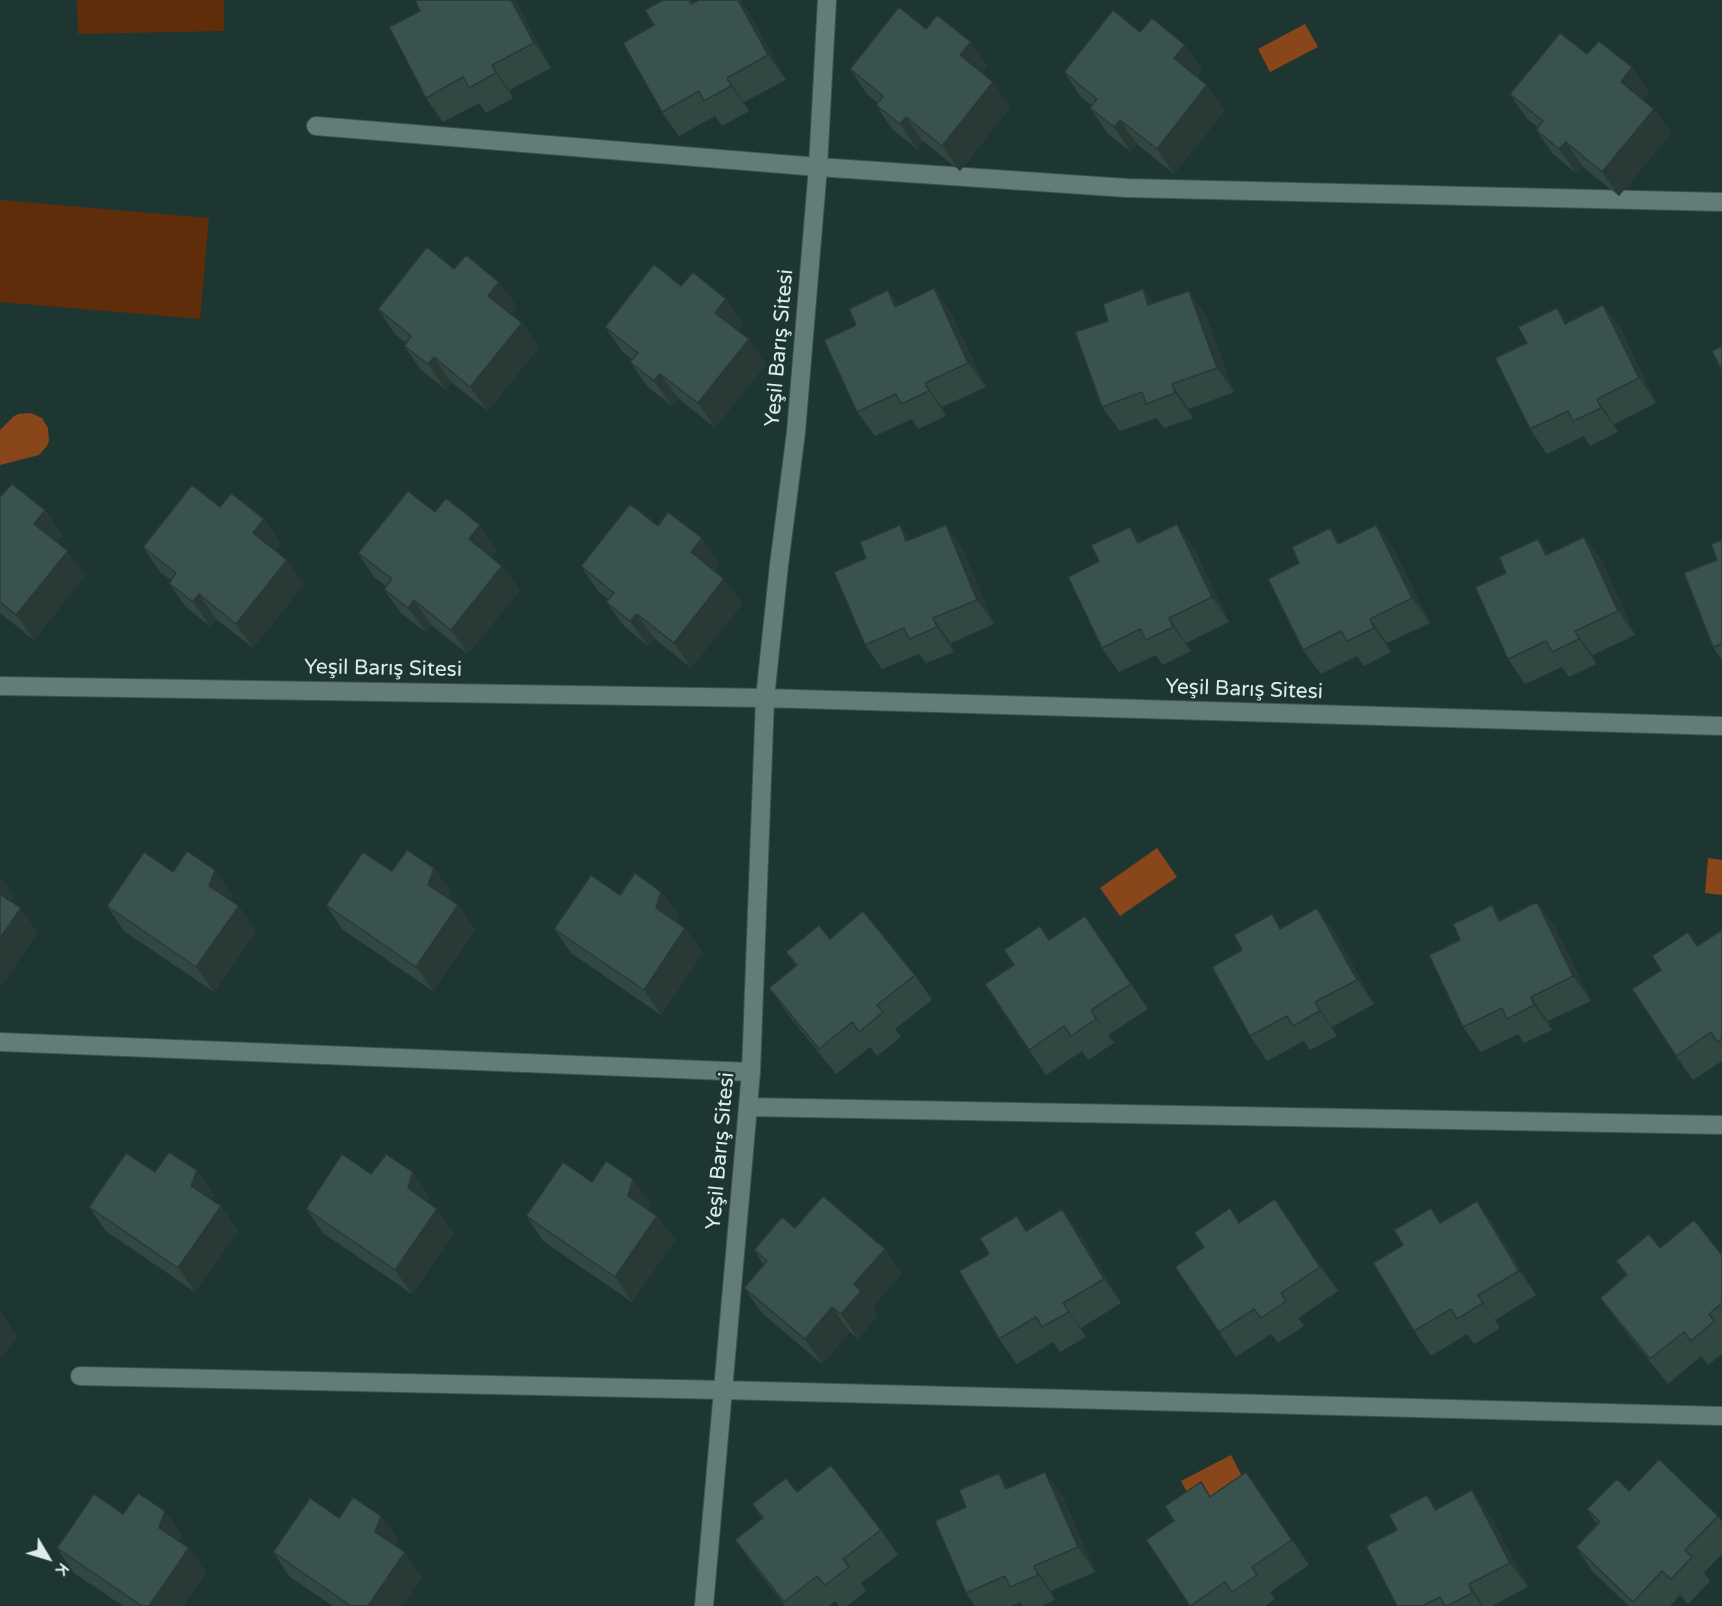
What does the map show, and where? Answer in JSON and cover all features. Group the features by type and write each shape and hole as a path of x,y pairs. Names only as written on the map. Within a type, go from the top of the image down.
{"street":[{"name":"Yeşil Barış Sitesi","path":"704,1606 751,1072 765,698 796,432 818,167 827,0"},
{"path":"316,126 818,167 1127,188 1722,202"},
{"name":"Yeşil Barış Sitesi","path":"0,686 765,698 1722,726"},
{"path":"0,1042 751,1072"},
{"path":"748,1107 1722,1125"},
{"path":"80,1376 1722,1416"}],"shaded area":[{"path":"77,0 224,0 224,31 78,34"},
{"path":"1305,24 1318,47 1270,72 1258,49"},
{"path":"0,200 209,218 200,319 0,302"},
{"path":"31,413 42,418 48,428 47,446 39,455 0,465 0,430 14,416"},
{"path":"1157,848 1177,877 1120,916 1100,888"},
{"path":"1708,858 1722,860 1722,895 1705,893"},
{"path":"1231,1455 1247,1486 1197,1512 1181,1481"}],"building":[{"path":"415,0 511,0 534,43 492,65 496,73 469,88 463,77 426,98 389,27 420,11"},
{"path":"663,0 689,0 691,4 699,0 738,0 768,55 727,78 731,86 704,101 699,91 662,112 623,43 654,25 645,10"},
{"path":"899,7 926,29 937,15 971,42 960,55 993,82 942,146 906,117 900,124 876,105 883,96 850,69"},
{"path":"1113,10 1140,32 1152,18 1185,45 1174,58 1207,85 1157,149 1120,120 1114,127 1090,108 1097,99 1064,72"},
{"path":"1560,33 1587,54 1599,41 1632,67 1621,82 1654,109 1602,172 1566,142 1559,149 1536,130 1543,121 1510,94"},
{"path":"427,247 454,269 466,255 499,282 488,296 522,323 470,387 434,357 428,364 404,346 411,336 378,309"},
{"path":"654,264 681,286 693,272 726,299 715,313 749,339 698,403 660,374 654,381 630,362 638,353 605,327"},
{"path":"934,288 968,363 925,383 929,391 901,404 896,394 857,412 824,340 856,325 849,309 888,290 895,307"},
{"path":"1143,289 1148,305 1189,291 1217,368 1172,384 1175,393 1146,404 1142,392 1102,407 1075,332 1108,321 1103,304"},
{"path":"1603,305 1639,378 1597,399 1601,408 1573,421 1568,411 1530,429 1495,358 1527,343 1518,327 1557,308 1565,324"},
{"path":"1722,346 1722,371 1712,351"},
{"path":"12,484 45,510 34,524 68,551 16,615 0,602 0,497"},
{"path":"192,485 220,507 231,493 264,519 253,533 287,560 236,624 199,594 193,602 169,583 176,573 143,547"},
{"path":"408,491 435,512 446,498 480,525 469,539 502,566 451,630 414,600 408,608 384,589 392,579 358,553"},
{"path":"630,504 658,526 668,512 702,538 691,552 724,579 674,643 637,614 630,621 606,602 614,593 581,566"},
{"path":"1177,524 1212,597 1169,618 1173,627 1146,640 1140,629 1102,648 1068,577 1099,561 1091,545 1130,527 1138,543"},
{"path":"900,525 906,541 946,525 977,600 933,618 937,627 909,639 904,628 865,645 834,572 866,558 860,542"},
{"path":"1376,525 1412,598 1370,619 1374,628 1347,641 1341,631 1303,650 1268,579 1299,563 1292,547 1330,528 1338,544"},
{"path":"1584,537 1618,611 1575,631 1579,639 1552,652 1546,641 1508,659 1475,587 1506,573 1499,557 1538,539 1546,555"},
{"path":"1722,540 1722,644 1713,647 1684,573 1717,560 1711,544"},
{"path":"407,850 434,868 428,885 458,905 416,967 326,905 363,852 392,871"},
{"path":"187,851 215,870 209,886 239,906 196,967 107,906 144,852 173,872"},
{"path":"635,873 661,892 656,908 685,928 644,990 554,929 591,875 620,895"},
{"path":"0,894 21,908 0,938"},
{"path":"1537,902 1573,976 1531,997 1534,1005 1507,1019 1502,1008 1463,1027 1429,955 1460,940 1453,924 1492,905 1499,921"},
{"path":"1317,908 1357,980 1315,1002 1320,1011 1293,1026 1287,1016 1250,1036 1212,967 1242,950 1234,935 1272,914 1280,929"},
{"path":"863,911 915,975 877,1005 883,1012 859,1032 852,1022 819,1049 769,988 797,965 786,952 819,925 830,939"},
{"path":"1085,916 1131,984 1091,1010 1096,1019 1071,1036 1064,1026 1029,1050 985,984 1014,965 1004,950 1040,926 1049,940"},
{"path":"1722,930 1722,1039 1717,1042 1711,1032 1676,1056 1632,989 1661,970 1652,956 1688,932 1697,946"},
{"path":"169,1152 197,1170 191,1186 221,1206 178,1268 89,1207 126,1153 155,1172"},
{"path":"342,1154 371,1174 386,1154 413,1172 408,1188 437,1209 395,1270 306,1209"},
{"path":"606,1161 633,1179 628,1196 657,1216 615,1277 526,1216 563,1162 592,1182"},
{"path":"823,1196 885,1249 854,1284 861,1291 841,1314 832,1307 805,1339 744,1288 767,1261 754,1250 782,1217 795,1228"},
{"path":"1275,1199 1320,1267 1281,1293 1286,1301 1261,1318 1254,1309 1219,1332 1175,1267 1204,1247 1194,1233 1230,1208 1239,1223"},
{"path":"1477,1201 1519,1271 1478,1295 1483,1303 1457,1319 1451,1309 1414,1331 1373,1263 1403,1245 1394,1230 1431,1208 1440,1223"},
{"path":"1062,1209 1104,1279 1063,1303 1069,1312 1042,1327 1036,1317 999,1339 959,1271 989,1254 980,1238 1017,1216 1026,1231"},
{"path":"1694,1220 1722,1255 1722,1303 1709,1314 1714,1321 1691,1341 1684,1332 1650,1359 1600,1298 1627,1275 1616,1261 1649,1234 1660,1248"},
{"path":"1659,1459 1718,1516 1685,1550 1692,1557 1671,1579 1662,1571 1633,1602 1576,1547 1600,1522 1587,1509 1617,1479 1629,1491"},
{"path":"831,1465 881,1530 843,1559 849,1567 825,1585 817,1576 784,1602 735,1540 763,1518 752,1504 786,1478 797,1492"},
{"path":"1045,1472 1078,1547 1034,1566 1038,1575 1010,1587 1005,1576 966,1593 935,1521 966,1507 959,1490 999,1473 1006,1489"},
{"path":"1246,1472 1292,1540 1252,1567 1257,1575 1232,1592 1225,1582 1190,1606 1146,1540 1174,1521 1165,1506 1201,1482 1210,1497"},
{"path":"1472,1490 1510,1563 1469,1584 1472,1593 1447,1606 1440,1597 1422,1606 1397,1606 1366,1546 1397,1530 1389,1515 1427,1495 1435,1510"},
{"path":"138,1493 165,1511 159,1528 189,1548 149,1606 142,1606 57,1548 94,1494 123,1514"},
{"path":"353,1497 381,1516 375,1532 405,1552 368,1606 351,1606 273,1552 310,1498 339,1518"}]}
